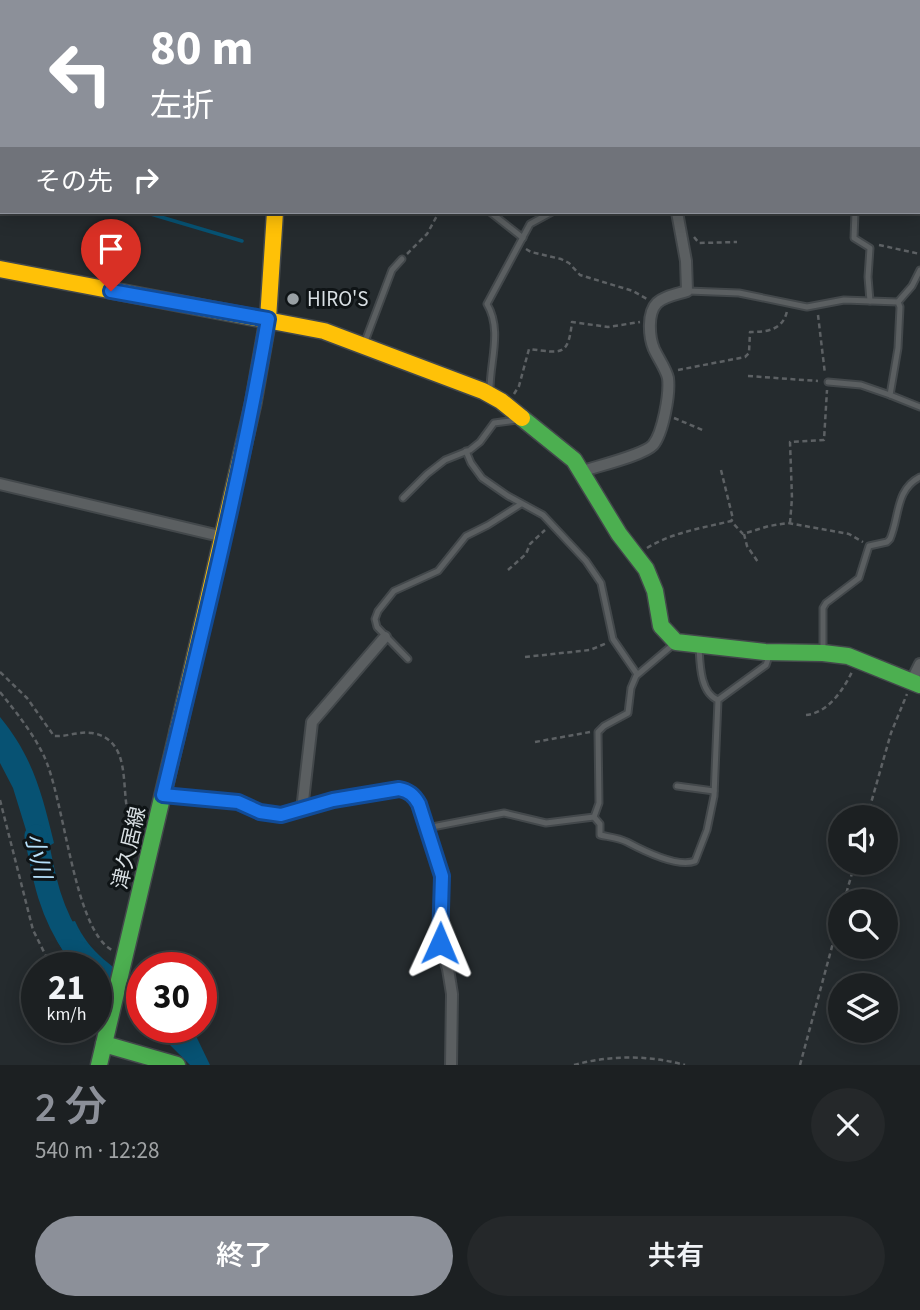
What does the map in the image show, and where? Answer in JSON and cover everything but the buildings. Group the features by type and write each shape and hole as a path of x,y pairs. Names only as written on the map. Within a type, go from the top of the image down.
{"main road":[{"name":"津久居線","path":"127,952 254,404 268,319 275,214"},
{"path":"0,269 324,331 364,344 490,395 574,460 583,471 620,534 646,569 655,591 661,625 676,642 770,652 848,656 914,683"},
{"name":"津久居線","path":"99,1065 126,955"},
{"path":"104,1044 177,1065"}],"street":[{"path":"583,471 648,449 654,444 665,415 668,377 653,346 650,322 656,304 687,292 686,261 677,214"},
{"path":"0,484 224,537"},
{"path":"302,810 312,722 384,637"},
{"path":"914,683 920,664"},
{"path":"163,795 238,802 274,815 333,800 399,789 414,796 442,876 440,943 452,994 451,1065"}],"lane":[{"path":"492,214 521,241"},
{"path":"490,395 489,373 495,326 487,304 530,224 548,214"},
{"path":"855,214 854,237 870,248 870,301"},
{"path":"364,344 392,270 402,259"},
{"path":"898,302 912,286 920,270"},
{"path":"687,292 739,293 788,304 816,306 844,300 898,302"},
{"path":"890,395 898,348 898,302"},
{"path":"828,382 861,385 920,407"},
{"path":"402,498 445,460 480,442 494,423 523,419"},
{"path":"466,451 471,464 482,478 527,505 551,523 574,546 601,583 613,639 637,674"},
{"path":"823,653 822,608 859,578 869,547 890,539 902,493 907,485 920,477"},
{"path":"408,659 377,627 375,619 378,611 394,591 438,571 461,540 521,503"},
{"path":"594,817 599,803 599,730 628,713 631,688 637,674 676,642"},
{"path":"699,645 705,690 718,700"},
{"path":"718,700 766,665 770,652"},
{"path":"594,817 600,824 600,835 624,841 662,857 691,863 695,861 707,830 714,791 718,700"},
{"path":"677,786 714,791"},
{"path":"427,828 504,813 546,823 594,817"}],"path":[{"path":"402,259 428,234 438,214"},
{"path":"691,233 699,243 737,242"},
{"path":"521,241 531,252 569,263 580,275 633,291 656,304"},
{"path":"879,244 920,254"},
{"path":"668,377 670,372 745,358 749,352 750,332 771,330 782,324 788,304"},
{"path":"748,376 825,381 816,306"},
{"path":"506,405 519,386 529,349 553,352 565,348 570,342 572,321 608,327 650,322"},
{"path":"790,523 790,442 824,440 828,382"},
{"path":"665,415 705,431"},
{"path":"721,471 733,519 731,521"},
{"path":"731,521 743,534 747,546 758,562"},
{"path":"636,556 659,540 731,521"},
{"path":"508,570 526,554 530,544 551,523"},
{"path":"743,534 790,523 849,534 869,547"},
{"path":"525,657 590,650 613,639"},
{"path":"806,715 816,714 839,694 857,660"},
{"path":"0,672 27,698 54,736 89,732 103,737 114,746 121,756 125,805 129,817 156,825"},
{"path":"870,805 891,733 914,683"},
{"path":"0,692 26,725 44,755 58,796 78,888 93,929 106,947 126,955"},
{"path":"535,742 599,730"},
{"path":"0,800 33,930 44,952"},
{"path":"800,1065 829,959"},
{"path":"574,1065 600,1058 622,1057 685,1065"}],"water":[{"path":"0,717 21,747 35,777 54,843 47,848 41,864 45,892 61,916 70,922 75,921 96,952 64,952 58,942 46,914 30,843 13,788 0,763"},
{"path":"112,966 126,976 126,997 112,992"},
{"path":"168,1043 199,1043 210,1065 190,1065"}],"waterway":[{"path":"151,214 242,241"},
{"name":"小川","path":"36,836 54,908 66,935 78,952"}],"traffic: fast":[{"path":"522,418 574,460 619,534 646,569 655,591 661,626 676,642 765,652 848,656 920,685"},
{"path":"99,1065 178,730"},
{"path":"104,1044 177,1065"}],"traffic: slow":[{"path":"178,730 253,404 268,319 275,214"},
{"path":"0,269 324,331 483,391 522,418"}],"place":[{"name":"HIRO'S","path":"293,299"}],"route":[{"path":"111,291 268,319 254,404 163,795 238,802 260,812 281,815 333,800 406,790 419,804 442,876 440,943"}]}
